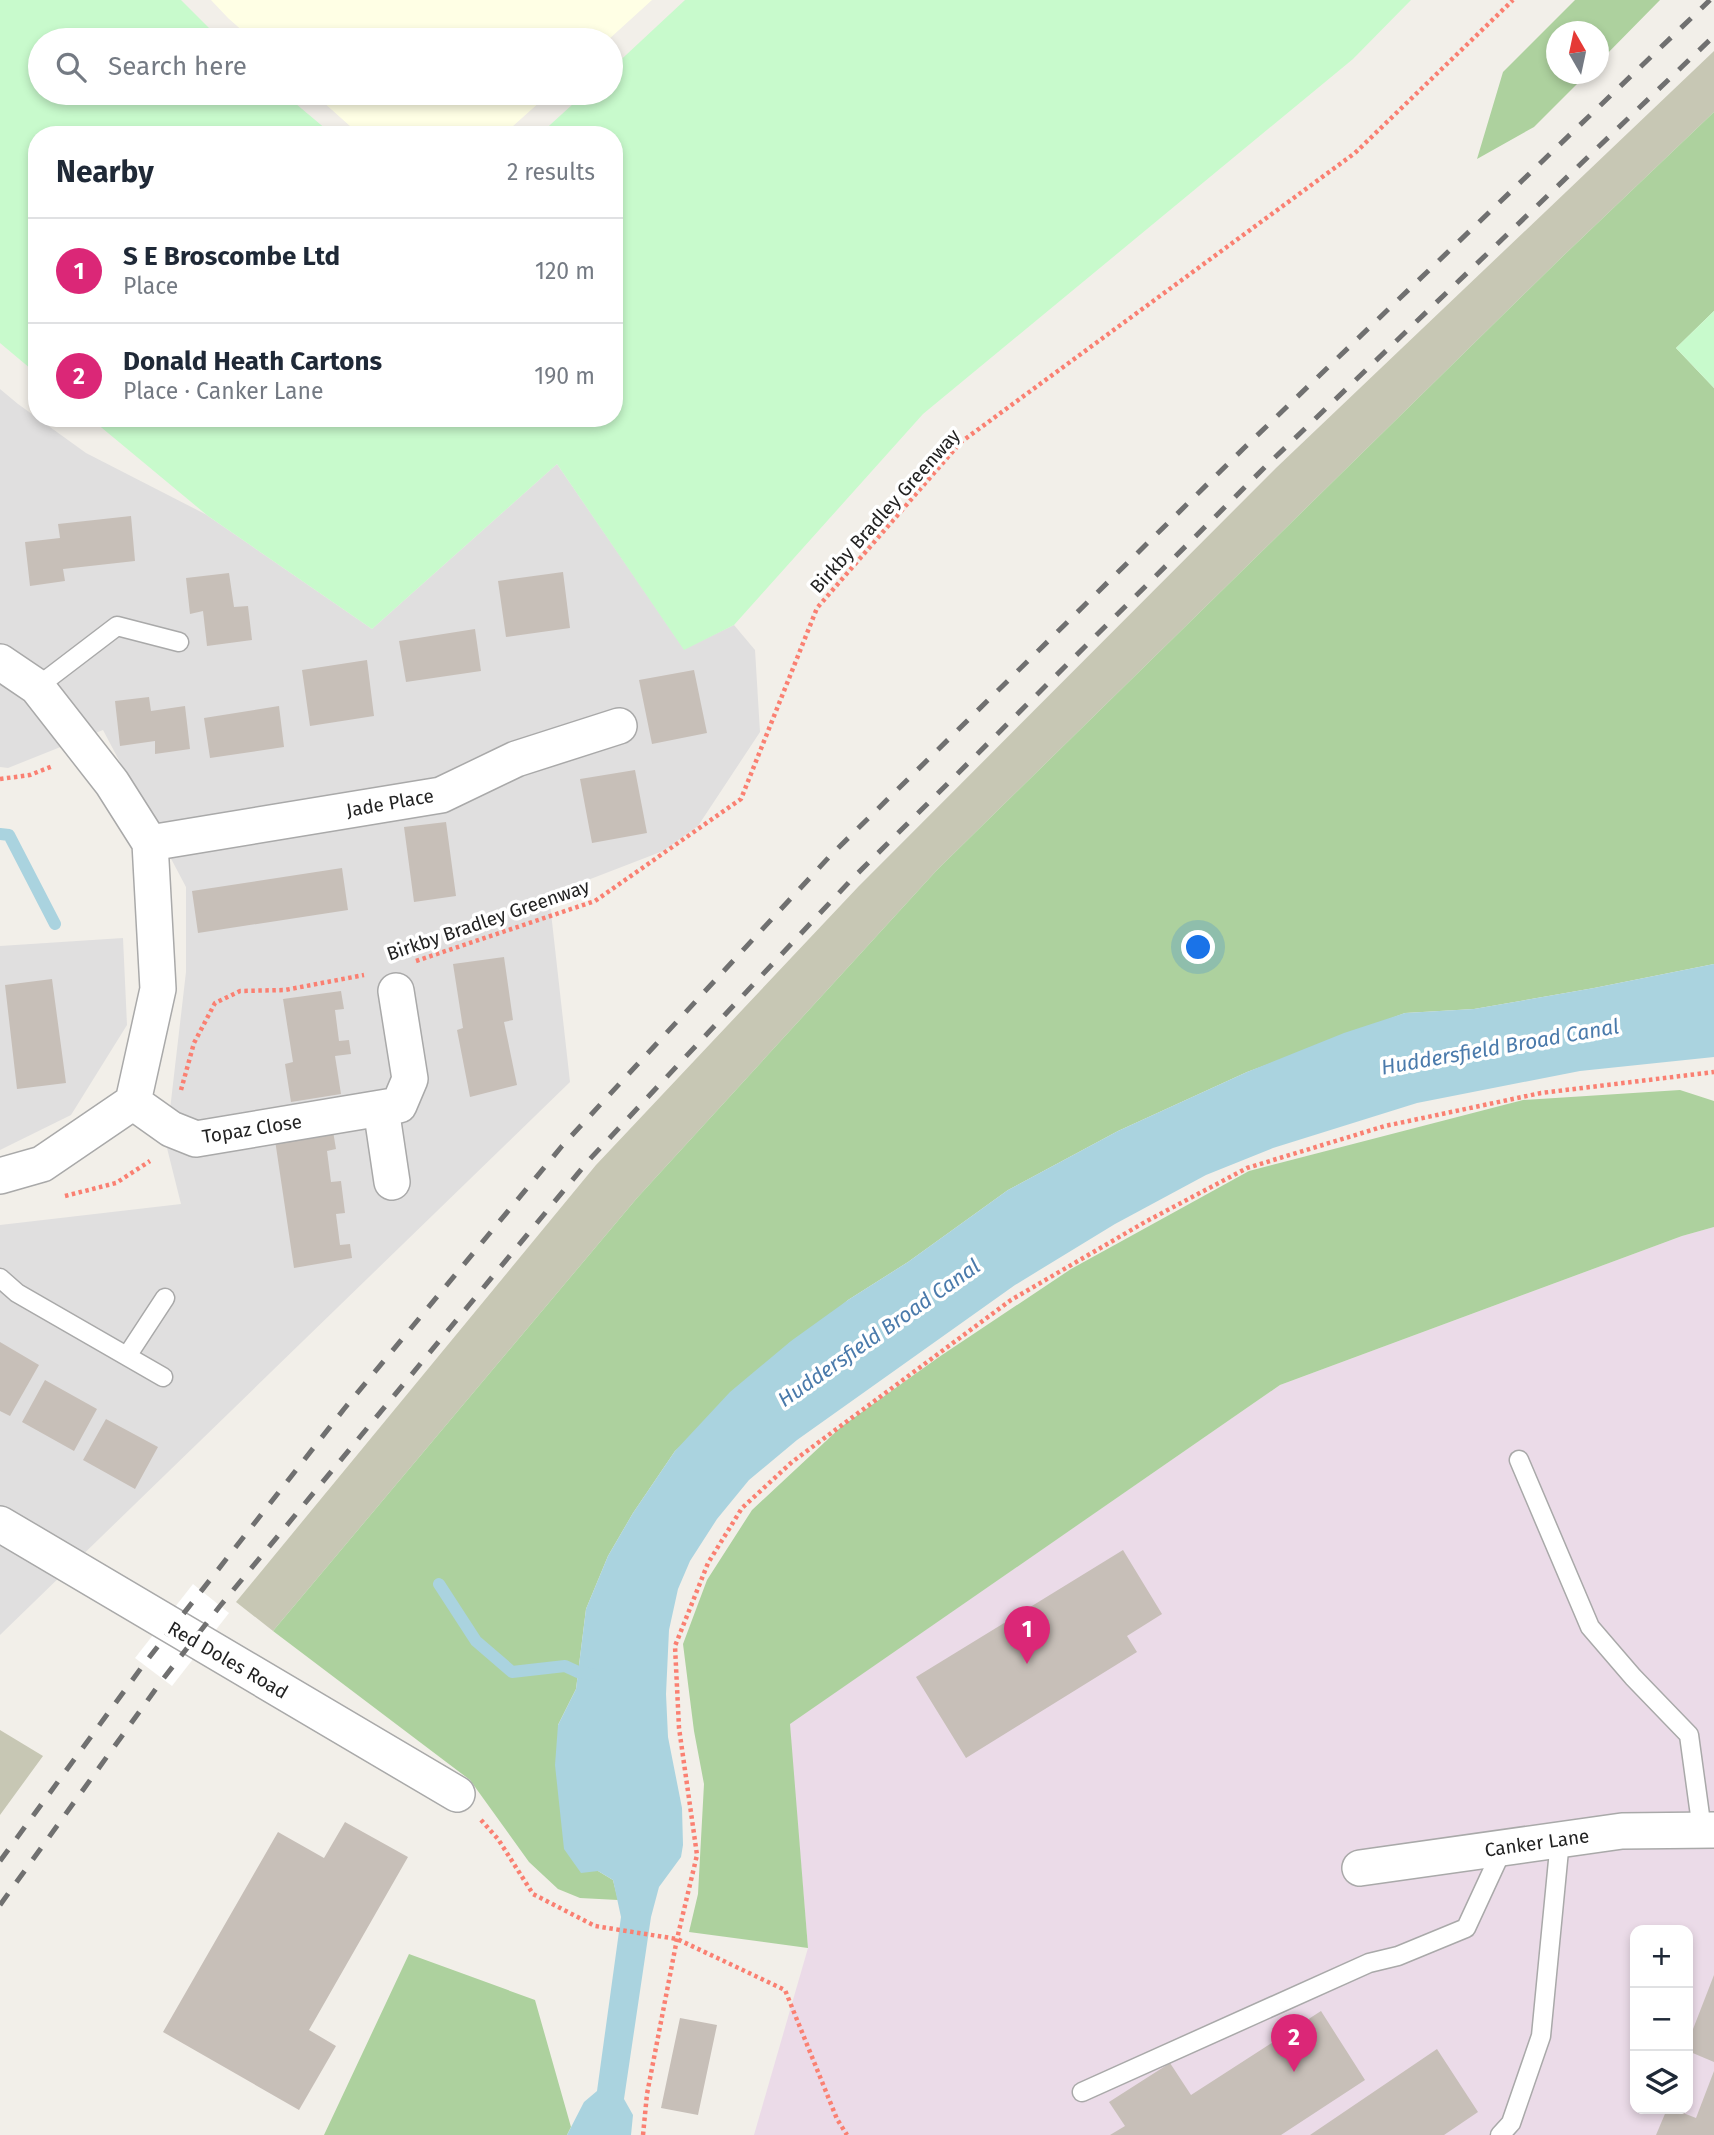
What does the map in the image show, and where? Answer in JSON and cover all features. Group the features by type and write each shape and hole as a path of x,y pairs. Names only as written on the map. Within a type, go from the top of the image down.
{"street":[{"path":"0,662 37,687 112,783 150,843 158,989 132,1102 42,1164 0,1176"},
{"name":"Jade Place","path":"150,843 441,795 516,759 619,726"},
{"name":"Topaz Close","path":"132,1102 171,1129 196,1139 400,1105 410,1079 386,982"},
{"path":"381,1108 392,1182"},
{"name":"Red Doles Road","path":"0,1524 457,1794"},
{"name":"Canker Lane","path":"1360,1868 1622,1831 1708,1830"}],"lane":[{"path":"37,687 117,626 178,642"},
{"path":"0,1278 17,1293 163,1377"},
{"path":"127,1356 165,1298"},
{"path":"1520,1460 1590,1627 1689,1735 1708,1830"},
{"path":"1500,2135 1511,2123 1541,2036 1560,1840"},
{"path":"1082,2092 1369,1963 1398,1956 1466,1928 1503,1848"}],"path":[{"name":"Birkby Bradley Greenway","path":"414,961 595,901 741,799 817,608 961,442 1355,153 1513,0"},
{"path":"0,779 30,775 87,751"},
{"name":"Birkby Bradley Greenway","path":"65,1196 116,1183 151,1161 171,1129 194,1043 215,1003 240,990 285,990 386,982"},
{"path":"643,2135 647,2094 677,1939 697,1856 679,1728 676,1646 708,1563 742,1508 792,1462 1011,1300 1145,1222 1247,1168 1385,1126 1528,1096 1714,1072"},
{"path":"457,1794 498,1839 533,1894 595,1926 677,1939 785,1990 837,2119 847,2135"}],"shaded area":[{"path":"211,0 652,0 621,28 239,28"},
{"path":"1714,51 1714,112 1561,258 937,870 637,1198 273,1631 236,1602 596,1165 858,887 1276,468"},
{"path":"326,105 537,105 513,126 350,126"},
{"path":"0,389 28,411 28,427 50,427 86,453 205,514 372,629 557,464 684,649 734,625 755,650 760,732 698,826 663,851 549,895 570,1082 0,1635 0,1225 181,1204 166,1144 186,972 186,887 103,730 8,768 0,767"},
{"path":"123,938 127,1025 71,1115 0,1150 0,946"},
{"path":"1714,1227 1714,2135 754,2135 808,1948 789,1724 1280,1385 1682,1236"},
{"path":"0,1730 43,1756 0,1815"}],"green space":[{"path":"0,0 181,0 209,28 28,28 28,105 297,105 322,126 28,126 28,366 0,343"},
{"path":"685,0 1411,0 1353,59 923,414 734,625 684,650 557,464 372,629 208,516 101,427 623,427 623,126 549,126 572,105 623,105 623,58"},
{"path":"1575,0 1660,0 1609,52 1609,21 1554,21"},
{"path":"1546,29 1546,84 1577,84 1534,127 1477,159 1503,72"},
{"path":"1714,112 1714,311 1676,348 1714,388 1714,964 1474,1009 1405,1013 1247,1072 1118,1131 1008,1190 908,1262 848,1300 675,1451 608,1556 586,1609 576,1689 558,1725 598,1871 613,1880 618,1900 580,1898 558,1889 529,1862 470,1780 273,1631 637,1198 937,870 1561,258"},
{"path":"1714,311 1714,388 1676,348"},
{"path":"1680,1090 1714,1101 1714,1227 1682,1236 1280,1385 790,1724 808,1948 689,1932 698,1894 704,1784 683,1644 707,1580 752,1510 841,1427 939,1357 1071,1269 1249,1171 1523,1100"},
{"path":"409,1954 535,2000 571,2127 567,2135 324,2135"}],"water":[{"name":"Huddersfield Broad Canal","path":"1714,964 1714,1057 1580,1071 1417,1103 1273,1148 1206,1175 1115,1224 1015,1285 797,1440 749,1480 717,1519 690,1561 678,1589 669,1630 666,1694 668,1737 682,1808 683,1845 681,1857 659,1887 651,1917 624,2099 633,2115 631,2135 567,2135 584,2102 597,2091 621,1917 613,1880 598,1871 581,1873 564,1849 555,1765 558,1725 576,1689 586,1609 608,1556 675,1451 730,1392 791,1341 1008,1190 1118,1131 1247,1072 1344,1033 1405,1013 1474,1009"}],"pier":[{"path":"193,1584 229,1613 172,1686 135,1658"}],"building":[{"path":"131,516 135,561 63,569 65,581 30,586 25,542 60,538 58,524"},
{"path":"563,572 570,628 506,637 498,581"},
{"path":"229,573 234,607 248,606 252,640 207,646 203,611 190,614 186,578"},
{"path":"475,629 481,671 406,682 399,641"},
{"path":"367,660 374,716 310,726 302,670"},
{"path":"694,670 707,733 652,744 639,680"},
{"path":"149,697 151,711 185,706 190,749 155,754 155,741 120,746 115,701"},
{"path":"279,706 284,747 210,758 204,718"},
{"path":"635,770 647,833 592,843 580,779"},
{"path":"446,822 456,896 414,902 404,827"},
{"path":"342,868 348,910 198,933 192,891"},
{"path":"504,957 513,1020 504,1022 517,1085 470,1097 457,1030 463,1028 453,964"},
{"path":"52,979 66,1083 17,1089 5,985"},
{"path":"341,991 344,1009 335,1010 339,1041 349,1040 351,1054 335,1056 341,1094 291,1102 285,1064 293,1062 283,999"},
{"path":"333,1131 336,1149 327,1151 331,1182 341,1181 345,1213 336,1214 340,1245 350,1244 352,1258 294,1268 275,1140"},
{"path":"0,1342 39,1365 10,1416 0,1411"},
{"path":"45,1380 97,1409 74,1451 22,1422"},
{"path":"106,1419 158,1447 135,1489 83,1460"},
{"path":"1123,1550 1162,1614 1127,1636 1137,1652 966,1758 916,1677"},
{"path":"345,1822 408,1857 309,2030 336,2046 299,2110 163,2032 278,1832 324,1858"},
{"path":"1714,1975 1714,2062 1693,2053 1693,2029"},
{"path":"1321,2011 1365,2080 1281,2135 1110,2135 1125,2126 1109,2102 1170,2063 1191,2095"},
{"path":"680,2018 717,2025 698,2115 661,2108"},
{"path":"1437,2049 1478,2112 1444,2135 1310,2135"},
{"path":"1714,2071 1714,2135 1656,2135 1665,2114 1686,2114 1696,2118"}],"waterway":[{"path":"0,834 9,835 55,924"},
{"path":"439,1584 476,1641 512,1672 565,1666 594,1675"}],"railway":[{"path":"0,1861 144,1664 344,1409 562,1146 830,856 1244,448 1710,0"},
{"path":"0,1905 163,1679 220,1606 589,1160 852,879 1266,466 1714,36"}],"place":[{"name":"S E Broscombe Ltd","path":"1027,1664"},
{"name":"Donald Heath Cartons","path":"1294,2072"}]}
